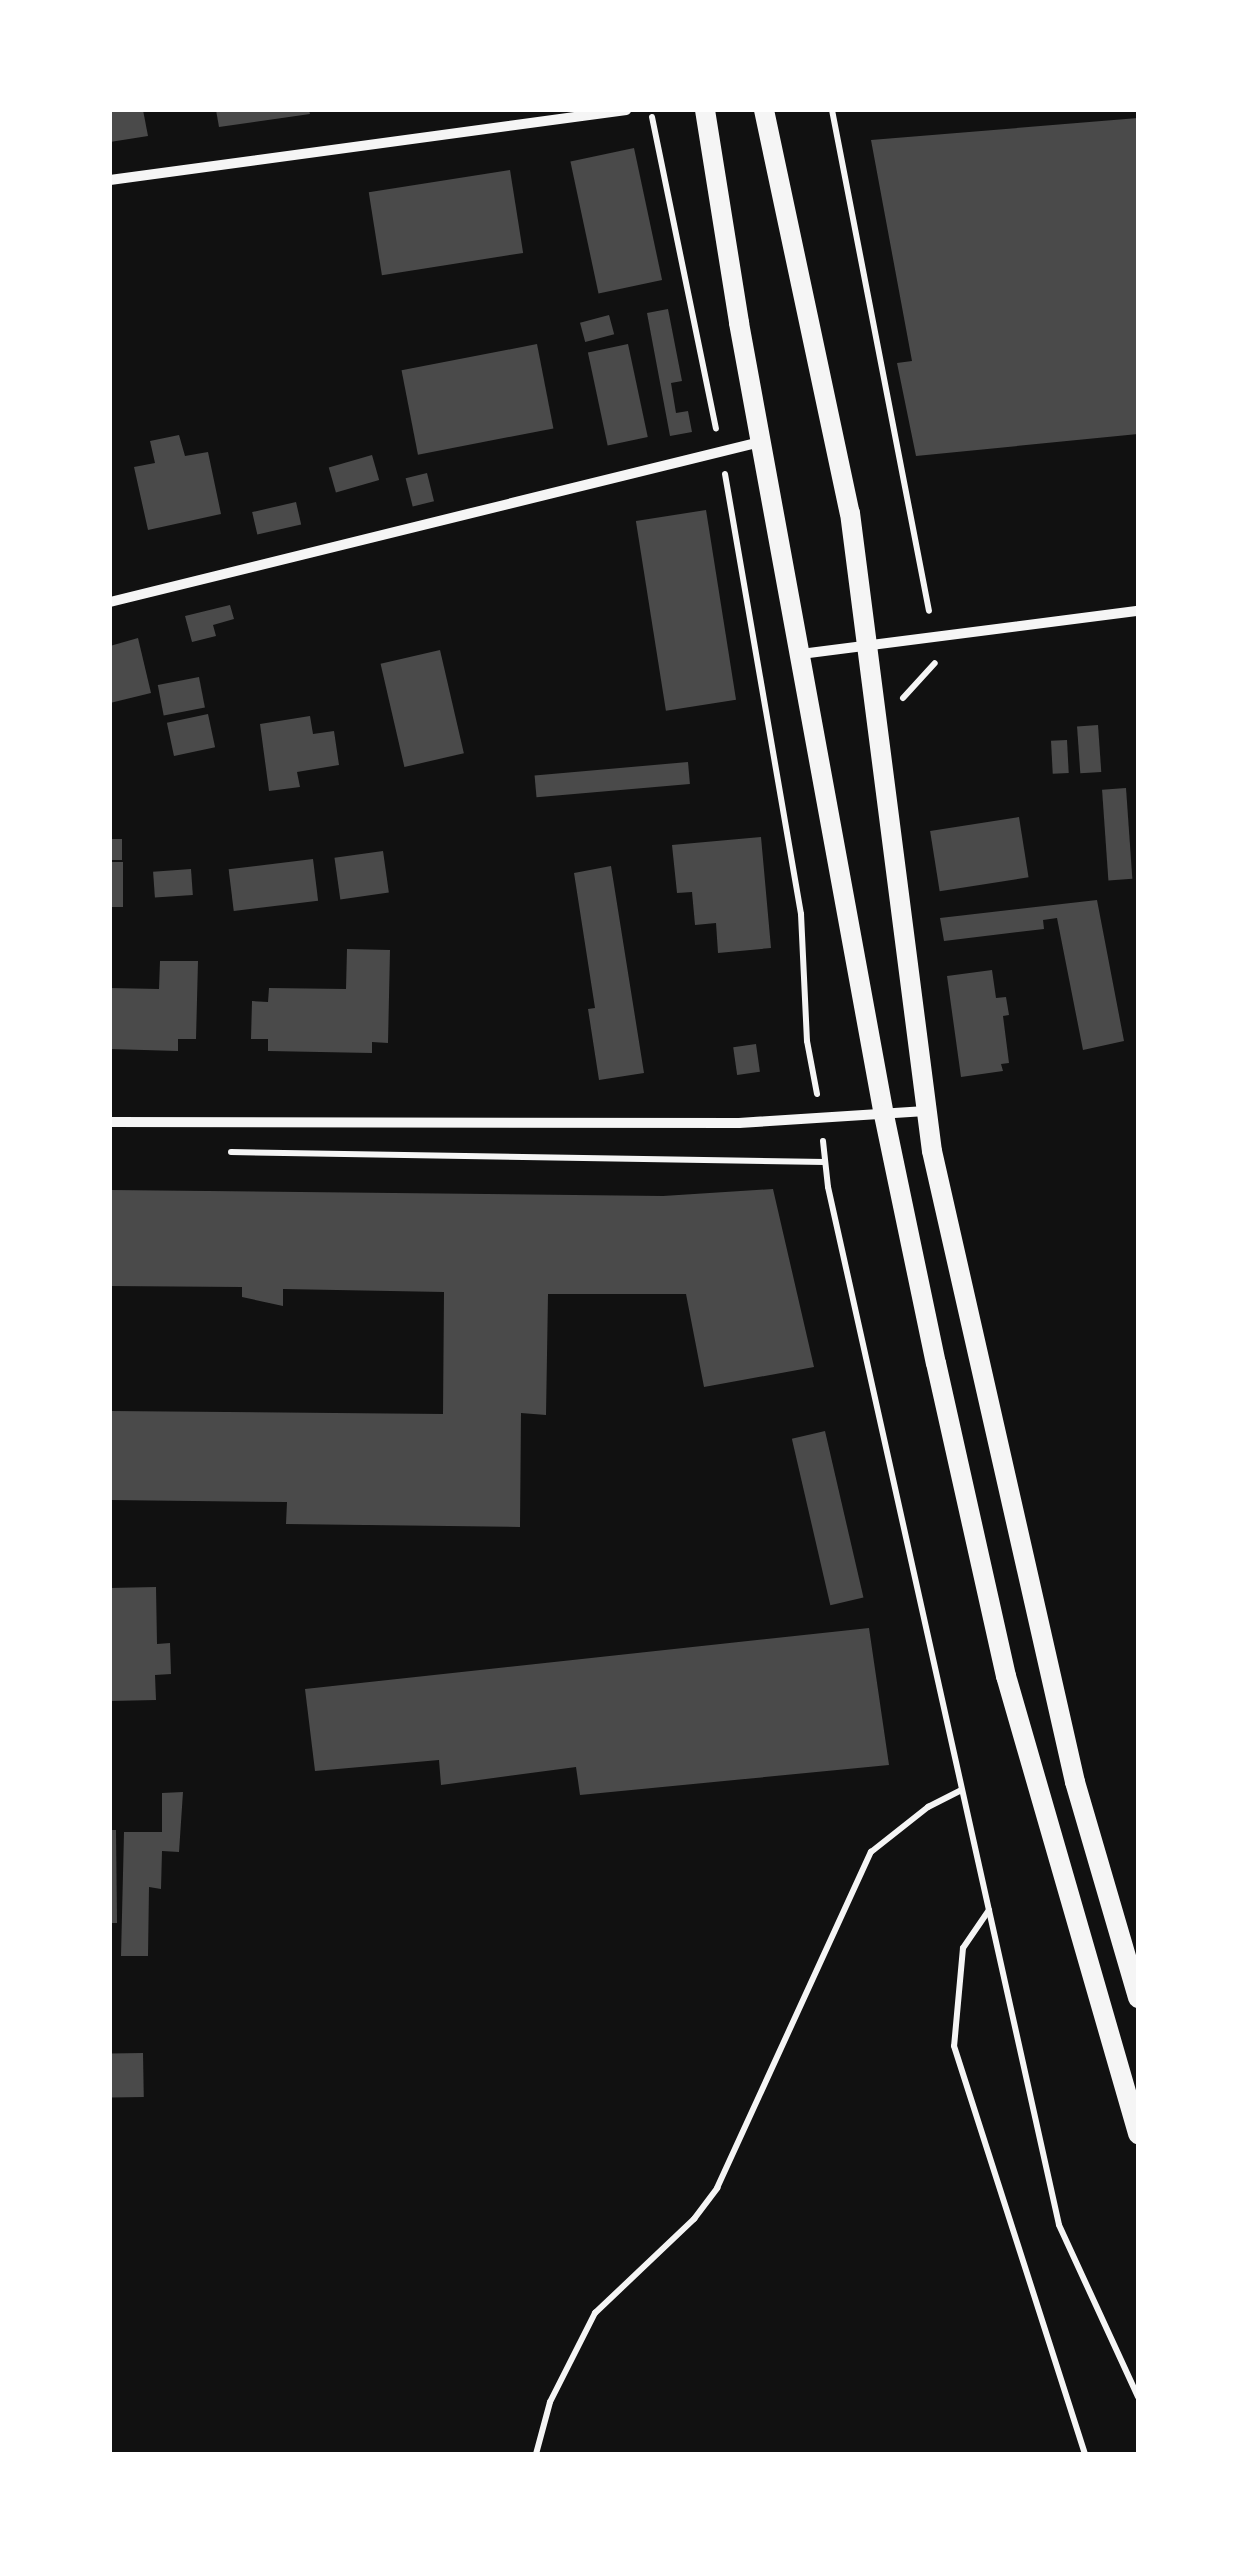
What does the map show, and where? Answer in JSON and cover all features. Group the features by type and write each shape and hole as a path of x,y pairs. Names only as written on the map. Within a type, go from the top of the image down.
{"main road":[{"path":"706,110 761,442 884,1115 1006,1676 1138,2134"},
{"path":"764,110 833,422 869,642 926,1111 1075,1782 1138,1998"}],"street":[{"path":"110,180 626,110"},
{"path":"110,602 761,442"},
{"path":"800,654 869,642 1138,611"},
{"path":"110,1122 822,1121 926,1111"}],"path":[{"path":"650,110 722,453 801,914 807,1041 822,1121 825,1162 1059,2225 1138,2397"},
{"path":"229,1152 825,1162"},
{"path":"536,2454 550,2402 596,2313 694,2218 717,2188 750,2125 851,1887 871,1852 928,1807 962,1790"},
{"path":"989,1910 963,1948 954,2046 1085,2454"}],"building":[{"path":"110,110 143,110 148,136 110,142"},
{"path":"216,110 309,110 310,114 219,127"},
{"path":"1138,118 1138,434 916,456 897,363 912,361 871,140"},
{"path":"634,148 662,280 598,294 570,162"},
{"path":"510,170 523,253 382,275 369,192"},
{"path":"668,309 682,381 671,383 676,413 688,411 692,432 670,436 647,313"},
{"path":"609,315 614,334 585,342 580,323"},
{"path":"537,344 553,428 418,455 402,370"},
{"path":"628,344 648,437 608,445 588,353"},
{"path":"179,435 185,456 208,452 221,514 148,530 134,467 155,463 150,441"},
{"path":"372,455 379,480 336,492 329,467"},
{"path":"427,473 434,501 413,506 406,478"},
{"path":"296,502 301,524 257,535 252,512"},
{"path":"706,510 736,700 666,711 636,521"},
{"path":"230,605 234,619 213,625 216,636 192,642 185,616"},
{"path":"138,638 151,693 110,703 110,646"},
{"path":"440,650 464,753 404,767 381,664"},
{"path":"199,677 205,707 164,715 158,685"},
{"path":"208,714 215,747 174,756 167,723"},
{"path":"310,716 313,734 334,731 339,765 297,772 300,787 269,791 260,724"},
{"path":"1098,725 1101,772 1080,773 1077,726"},
{"path":"1067,740 1069,773 1053,774 1051,741"},
{"path":"688,762 690,784 537,797 535,775"},
{"path":"1126,788 1132,879 1108,880 1102,790"},
{"path":"1019,817 1029,877 940,891 930,831"},
{"path":"761,837 771,948 718,953 716,923 695,925 692,892 677,893 672,845"},
{"path":"110,839 122,839 122,860 110,860"},
{"path":"383,851 389,893 340,899 334,858"},
{"path":"313,859 318,901 234,911 229,869"},
{"path":"110,862 123,862 123,907 110,907"},
{"path":"611,866 644,1073 599,1080 588,1009 595,1008 574,873"},
{"path":"191,869 193,895 155,898 153,872"},
{"path":"1097,900 1124,1041 1083,1050 1057,918 1043,920 1044,929 944,941 940,918"},
{"path":"347,949 390,950 388,1043 372,1042 372,1053 268,1051 268,1039 251,1039 252,1001 268,1002 269,988 346,989"},
{"path":"160,961 198,961 196,1039 178,1039 178,1051 110,1049 110,988 159,989"},
{"path":"992,970 996,998 1006,997 1009,1015 1003,1016 1009,1063 1001,1064 1003,1071 961,1077 947,976"},
{"path":"756,1044 760,1072 737,1075 733,1047"},
{"path":"773,1189 814,1367 704,1387 686,1294 548,1294 546,1415 521,1413 520,1527 286,1524 287,1502 110,1500 110,1411 443,1414 444,1292 283,1289 283,1306 242,1297 242,1287 110,1286 110,1190 663,1196"},
{"path":"825,1431 863,1598 830,1605 792,1439"},
{"path":"156,1587 157,1644 170,1643 171,1674 155,1675 156,1700 110,1701 110,1588"},
{"path":"869,1628 889,1765 580,1795 576,1767 441,1785 439,1760 315,1771 305,1689"},
{"path":"183,1792 179,1852 162,1851 161,1889 149,1887 148,1956 121,1956 124,1832 162,1832 162,1793"},
{"path":"110,1830 116,1830 117,1923 110,1923"},
{"path":"143,2053 144,2097 111,2098 110,2054"}]}
